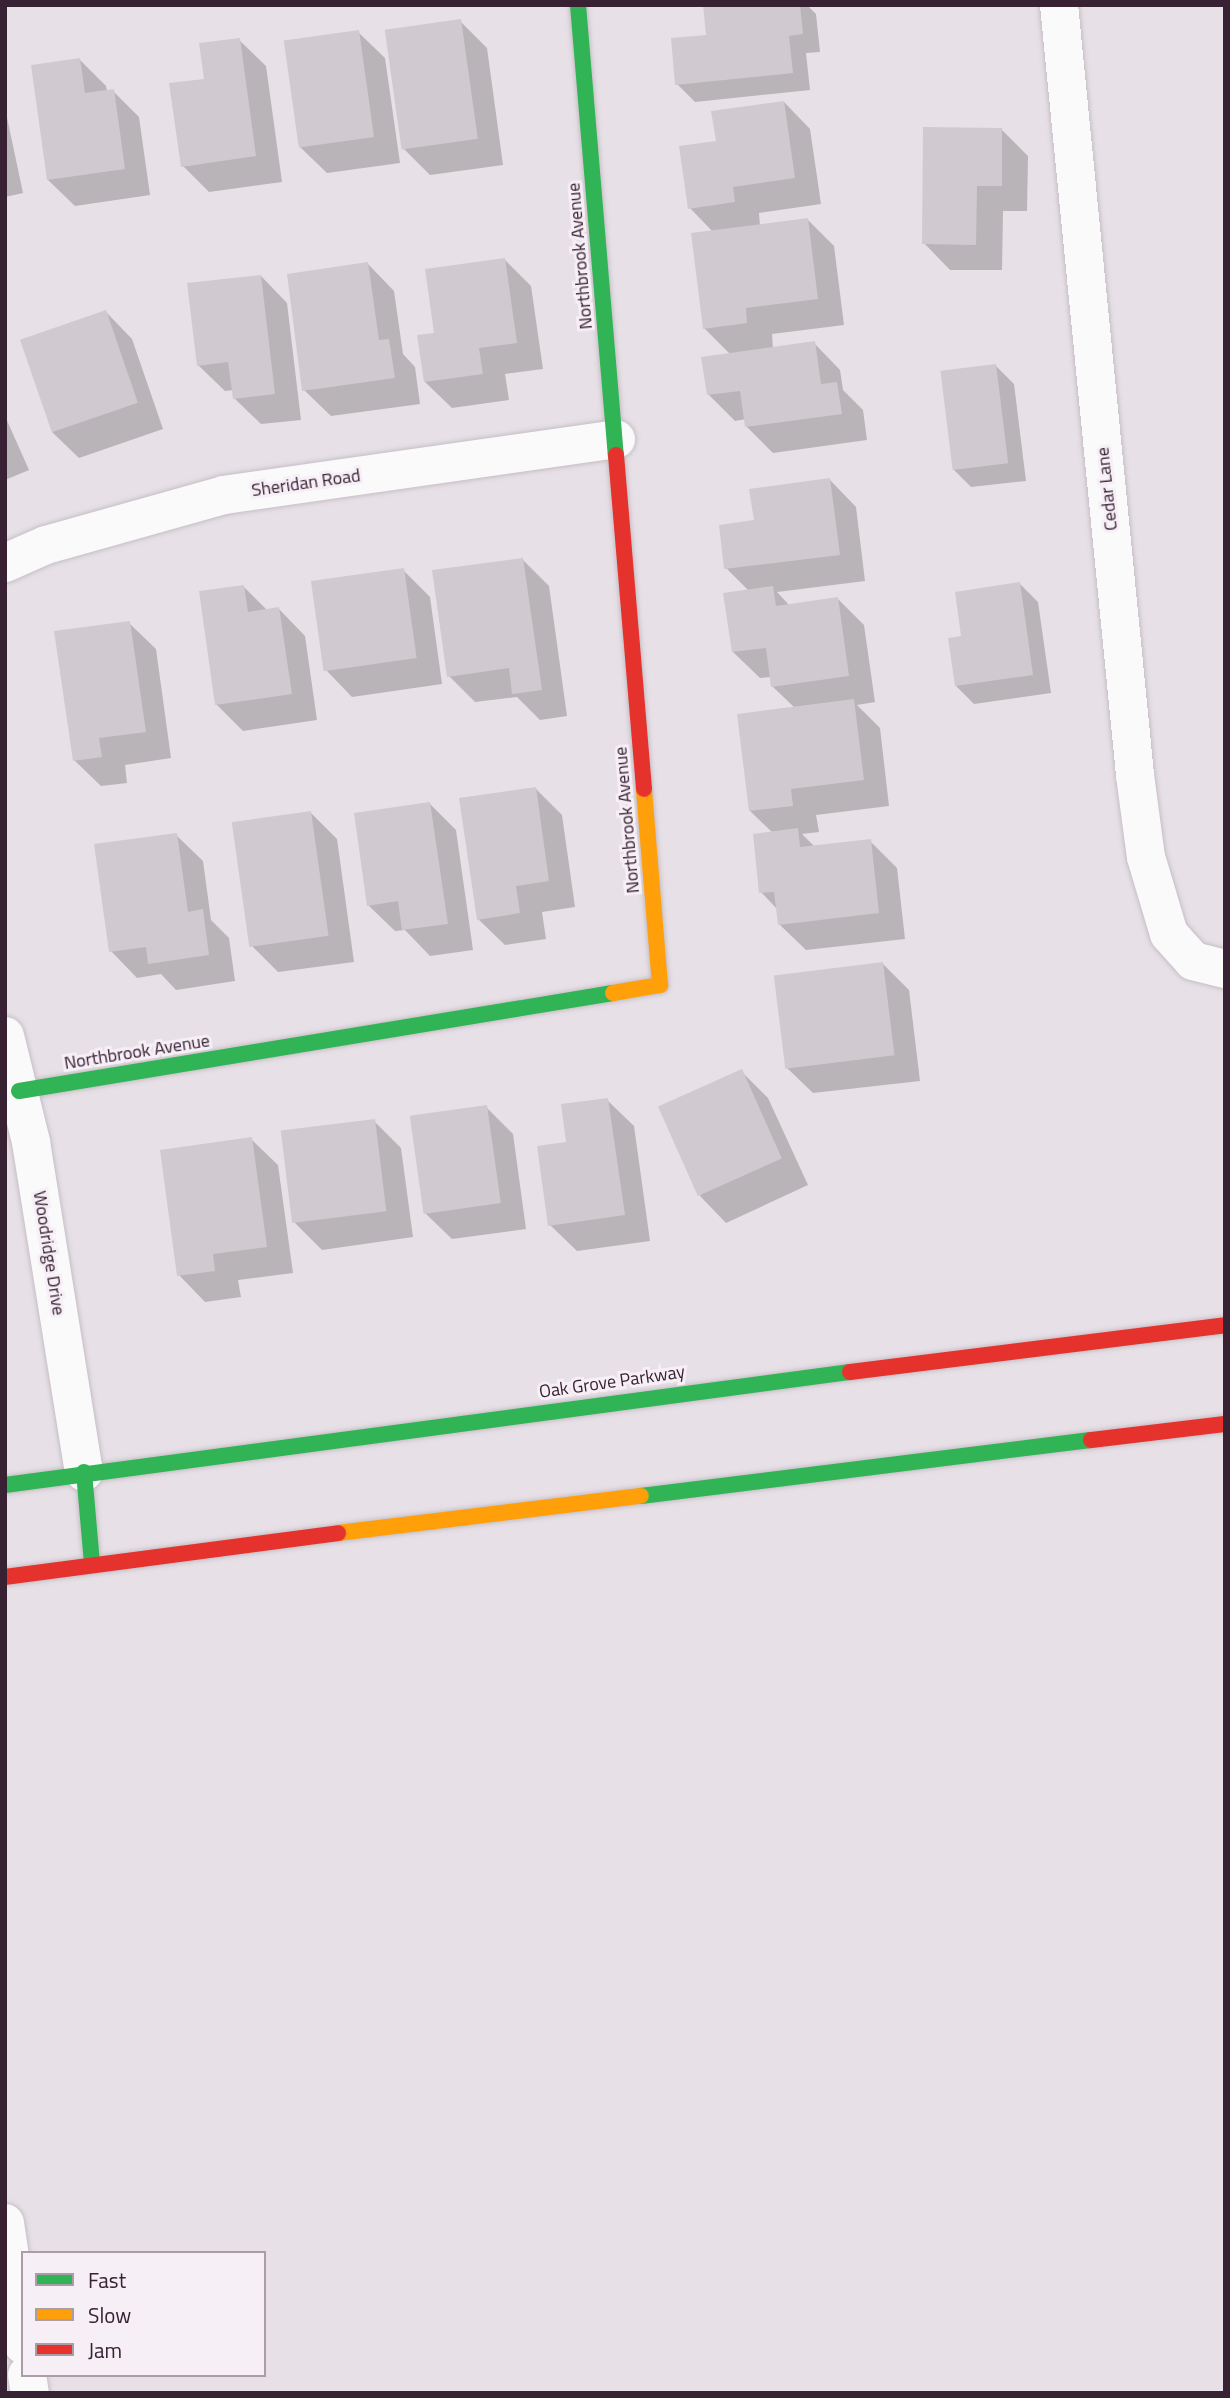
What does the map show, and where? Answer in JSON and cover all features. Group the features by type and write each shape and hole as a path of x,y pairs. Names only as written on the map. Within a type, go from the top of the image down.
{"main road":[{"name":"Northbrook Avenue","path":"19,1091 660,985 578,5"},
{"name":"Oak Grove Parkway","path":"5,1485 84,1472 670,1394 1225,1325"},
{"path":"5,1577 92,1563 1225,1424"},
{"path":"84,1472 92,1563"}],"street":[{"name":"Cedar Lane","path":"1059,5 1135,775 1146,857 1169,934 1209,965"},
{"name":"Sheridan Road","path":"5,563 46,545 224,495 616,439"},
{"name":"Woodridge Drive","path":"5,1035 31,1142 84,1472"},
{"path":"5,2223 21,2331"}],"building":[{"path":"703,5 800,5 803,34 789,36 793,73 675,85 671,38 706,35"},
{"path":"461,19 478,139 402,150 385,30"},
{"path":"359,30 374,137 299,148 284,41"},
{"path":"240,38 256,156 181,167 169,83 204,79 199,43"},
{"path":"80,58 85,93 114,89 125,169 47,180 31,65"},
{"path":"784,101 795,178 733,187 735,202 688,209 679,146 716,141 711,111"},
{"path":"923,127 1002,128 1002,186 977,186 976,245 922,244"},
{"path":"808,218 818,299 746,308 747,323 703,329 691,233"},
{"path":"505,258 517,343 479,348 483,374 424,382 417,335 434,333 425,269"},
{"path":"368,262 379,340 389,339 395,378 302,391 287,274"},
{"path":"261,275 275,394 233,399 228,362 197,366 187,283"},
{"path":"106,310 138,403 52,432 20,340"},
{"path":"815,341 821,384 837,382 842,414 745,427 740,391 707,395 701,357"},
{"path":"996,364 1008,463 953,470 940,371"},
{"path":"830,478 840,555 724,569 719,525 754,520 749,489"},
{"path":"523,558 542,690 512,694 509,668 447,677 432,570"},
{"path":"404,568 417,658 324,671 311,581"},
{"path":"1020,582 1033,675 955,686 948,638 961,636 955,592"},
{"path":"244,585 248,612 279,607 292,694 215,705 199,591"},
{"path":"773,586 776,606 838,597 849,676 771,687 766,648 732,652 723,593"},
{"path":"130,621 146,732 99,738 102,757 73,761 54,631"},
{"path":"854,699 864,780 791,789 793,806 749,811 737,714"},
{"path":"536,787 549,881 516,886 520,913 477,920 459,798"},
{"path":"430,802 448,924 402,930 398,901 367,906 354,813"},
{"path":"311,811 329,936 249,947 232,822"},
{"path":"798,828 800,847 871,839 879,913 778,925 774,892 759,893 753,834"},
{"path":"177,833 188,912 203,909 209,955 148,964 146,947 109,952 94,844"},
{"path":"883,962 894,1055 785,1069 774,975"},
{"path":"742,1069 782,1159 698,1196 658,1106"},
{"path":"608,1098 625,1215 548,1226 537,1146 566,1142 561,1104"},
{"path":"487,1105 501,1203 424,1214 410,1116"},
{"path":"375,1119 386,1211 292,1223 281,1131"},
{"path":"252,1137 267,1247 213,1254 215,1271 177,1276 160,1150"}],"traffic: fast":[{"path":"578,5 616,455"},
{"path":"19,1091 613,993"},
{"path":"5,1485 850,1372"},
{"path":"641,1496 1091,1440"},
{"path":"84,1472 92,1563"}],"traffic: slow":[{"path":"613,993 660,985 644,789"},
{"path":"338,1533 641,1496"}],"traffic: jam":[{"path":"616,455 644,789"},
{"path":"850,1372 1225,1325"},
{"path":"1091,1440 1225,1424"},
{"path":"5,1577 338,1533"}]}
